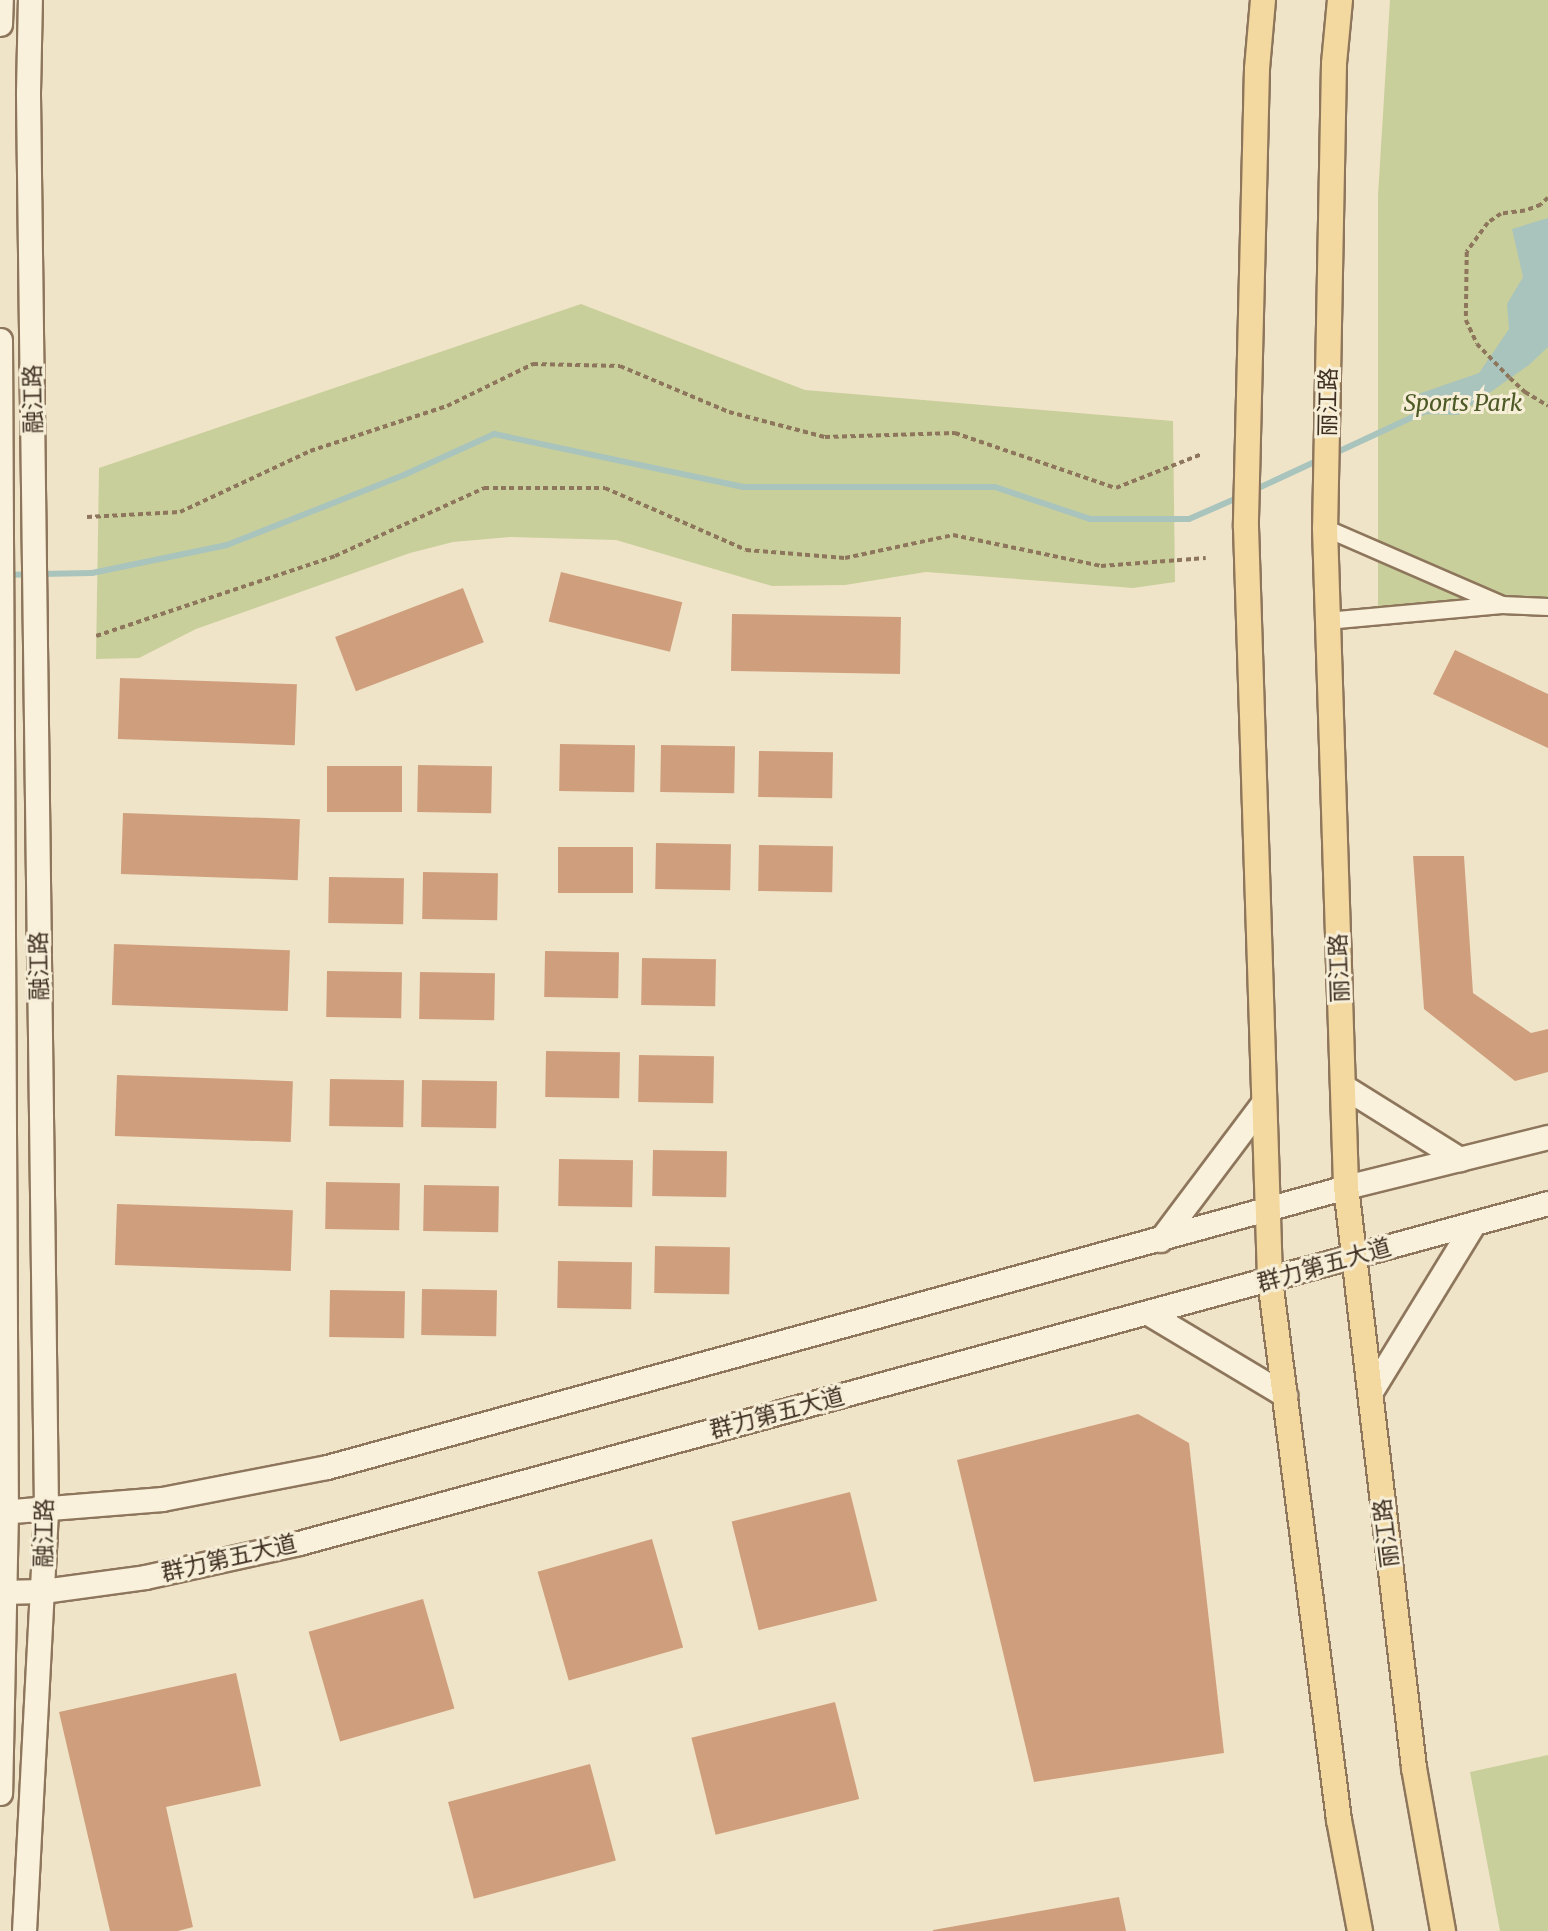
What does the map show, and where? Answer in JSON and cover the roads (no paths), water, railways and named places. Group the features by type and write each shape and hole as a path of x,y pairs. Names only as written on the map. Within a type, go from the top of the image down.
{"main road":[{"path":"0,24 1,0"},
{"name":"融江路","path":"24,1931 46,1508 28,92 30,0"},
{"path":"1263,0 1257,69 1246,527 1262,1104 1270,1280 1339,1820 1360,1931"},
{"name":"丽江路","path":"1340,0 1334,64 1325,528 1346,1187 1414,1768 1443,1931"},
{"name":"融江路","path":"0,340 3,534 3,1511 0,1793"},
{"path":"1343,1086 1460,1159"},
{"path":"1160,1240 1262,1104"},
{"path":"3,1511 162,1499 327,1467 1267,1211 1346,1187 1548,1136"},
{"name":"群力第五大道","path":"2,1592 43,1591 145,1577 299,1543 1548,1203"},
{"path":"1370,1393 1474,1223"},
{"path":"1147,1313 1284,1395"}],"street":[{"path":"1325,528 1502,604"},
{"path":"1327,621 1502,604 1548,607"}],"water":[{"path":"1548,218 1548,347 1529,365 1458,415 1420,414 1415,395 1479,373 1509,329 1507,304 1523,277 1512,229"}],"waterway":[{"path":"1331,455 1426,411"},
{"path":"40,574 92,573 227,545 406,474 494,434 743,487 995,487 1090,519 1189,519 1242,496"},
{"path":"1252,491 1321,459"},
{"path":"5,575 30,574"}],"park label":[{"name":"Sports Park","path":"1463,403"}]}
